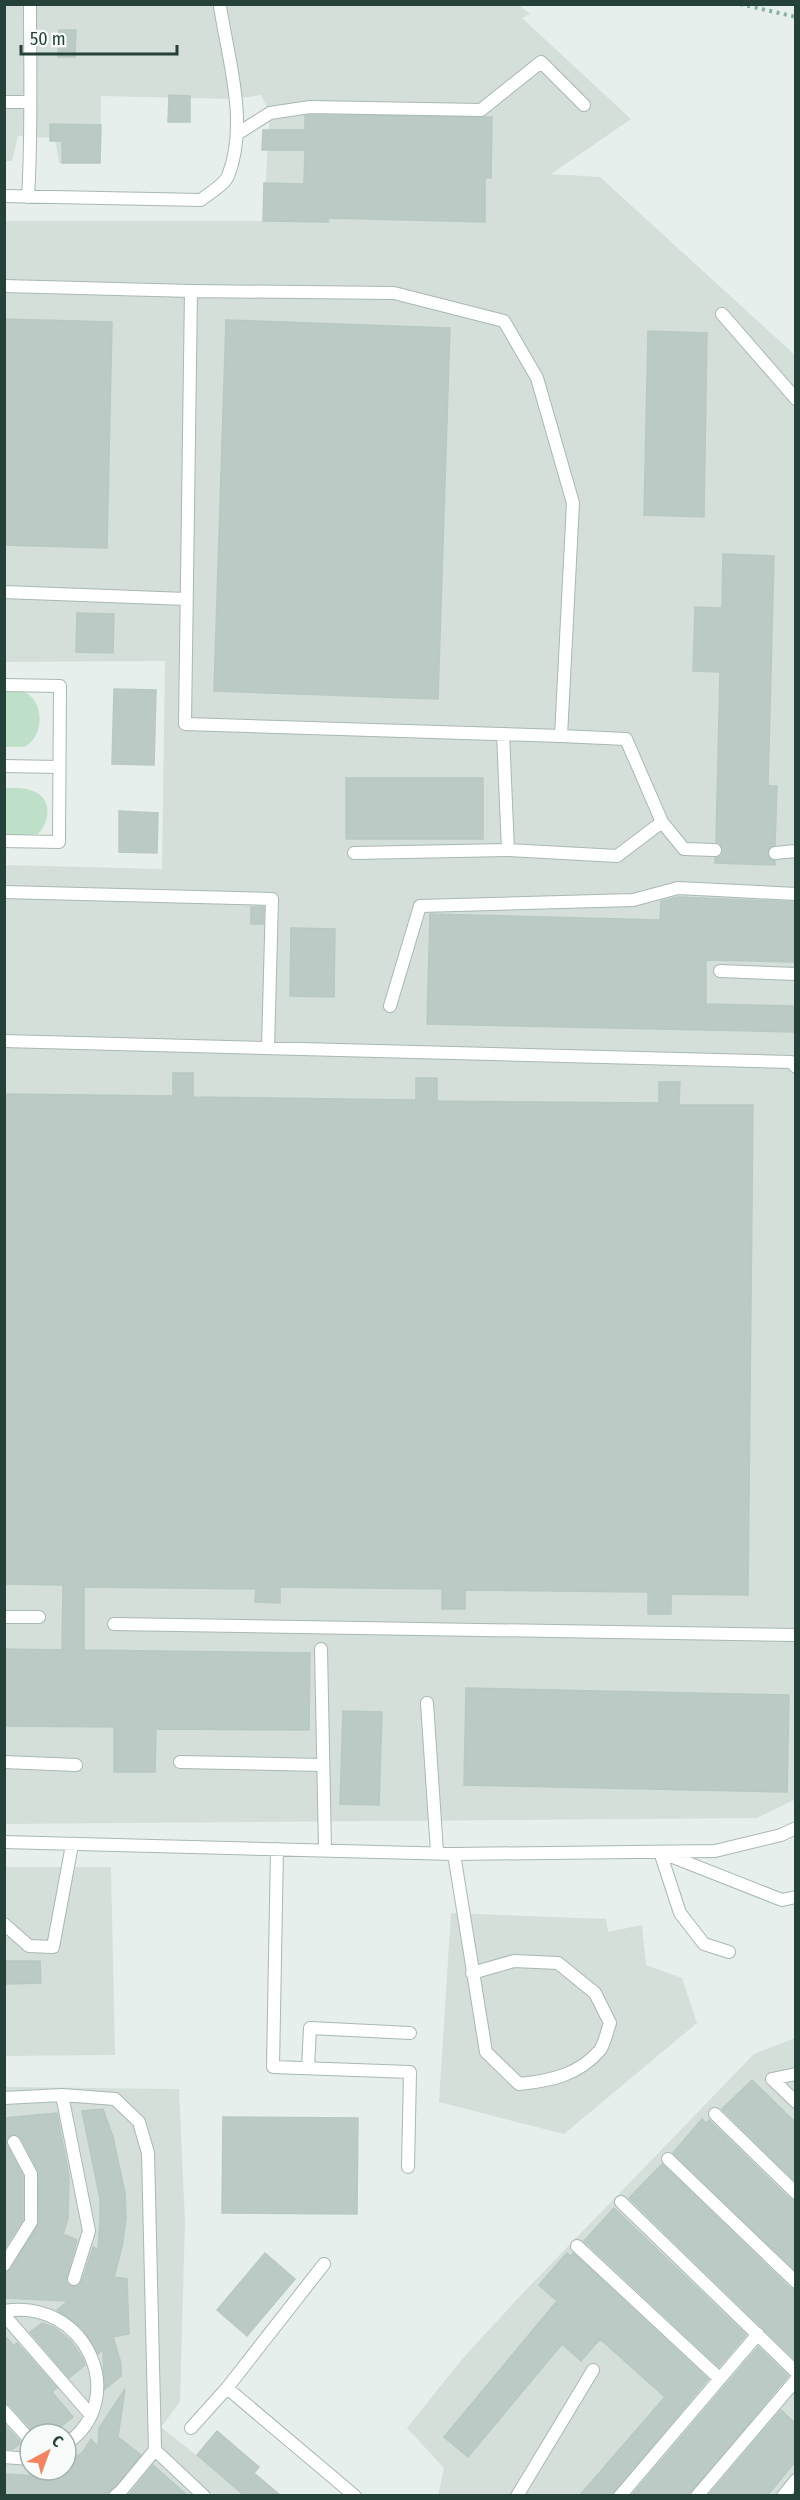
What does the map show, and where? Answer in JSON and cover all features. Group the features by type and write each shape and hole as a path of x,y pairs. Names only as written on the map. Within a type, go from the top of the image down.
{"lane":[{"path":"28,197 32,138 30,4"},
{"path":"4,196 201,200 227,178 237,134 235,99 221,5"},
{"path":"237,134 270,113 310,107 481,110 541,62 584,105"},
{"path":"4,102 30,102"},
{"path":"4,286 394,293 504,321 537,378 573,503 561,736"},
{"path":"191,291 185,724 626,739 662,822 684,849 715,850"},
{"path":"722,314 795,399"},
{"path":"4,592 186,599"},
{"path":"4,685 60,686 59,842 4,841"},
{"path":"503,734 508,850"},
{"path":"4,766 59,767"},
{"path":"354,853 508,850 617,856 662,822"},
{"path":"775,853 795,851"},
{"path":"390,1006 420,906 633,900 678,888 795,894"},
{"path":"4,892 272,899 268,1048"},
{"path":"720,972 795,974"},
{"path":"4,1041 791,1062 795,1067"},
{"path":"4,1617 39,1617"},
{"path":"114,1624 795,1635"},
{"path":"321,1649 325,1850"},
{"path":"427,1703 437,1852"},
{"path":"4,1762 76,1765"},
{"path":"180,1762 322,1765"},
{"path":"4,1842 454,1854 660,1852 715,1851 781,1835 795,1828"},
{"path":"4,1924 29,1946 53,1947 72,1845"},
{"path":"277,1849 273,2067 410,2072 408,2167"},
{"path":"660,1852 782,1899 795,1897"},
{"path":"660,1852 680,1913 704,1944 729,1952"},
{"path":"454,1854 471,1973 486,2052 519,2084 548,2082 575,2072 601,2049 610,2023 605,2011 595,1993 558,1963 514,1961 471,1973"},
{"path":"308,2068 310,2028 411,2032"},
{"path":"795,2074 772,2079 795,2102"},
{"path":"4,2098 62,2095 116,2099 139,2122 148,2153 155,2450 115,2496"},
{"path":"62,2095 89,2230 74,2279"},
{"path":"715,2115 795,2193"},
{"path":"4,2265 31,2222 31,2174 14,2142"},
{"path":"668,2158 795,2282"},
{"path":"621,2202 795,2372"},
{"path":"577,2246 720,2379"},
{"path":"191,2428 227,2388 324,2264"},
{"path":"78,2433 90,2414 96,2393 95,2370 83,2341 67,2325 49,2314 25,2309 4,2313 90,2414"},
{"path":"620,2496 758,2334"},
{"path":"517,2496 593,2370"},
{"path":"698,2496 795,2380"},
{"path":"227,2388 354,2496"},
{"path":"4,2411 18,2427"},
{"path":"155,2450 204,2496"},
{"path":"783,2496 795,2480"}],"path":[{"path":"740,4 795,17"}],"shaded area":[{"path":"5,5 519,5 530,14 522,18 631,119 551,174 600,177 795,355 796,1799 757,1818 5,1824 5,865 162,869 165,661 5,662 5,221 263,221 270,113 261,95 235,99 101,96 100,163 59,163 55,138 18,136 12,161 5,161"},
{"path":"4,1867 111,1867 115,2055 5,2056"},
{"path":"451,1913 606,1919 608,1932 642,1925 646,1965 682,1978 697,2023 564,2134 439,2102"},
{"path":"795,2038 795,2495 438,2495 444,2468 407,2428 463,2358 521,2295 754,2054"},
{"path":"5,2087 179,2089 185,2222 180,2402 161,2427 246,2495 5,2496"}],"green space":[{"path":"5,690 28,694 37,706 40,722 38,729 35,737 24,747 5,747"},
{"path":"5,788 30,790 44,799 48,811 47,817 38,834 5,836"}],"building":[{"path":"59,30 76,30 75,57 58,57"},
{"path":"169,95 190,96 190,122 168,122"},
{"path":"305,116 492,117 491,178 485,178 485,222 328,218 328,222 263,221 264,183 304,184 305,150 262,150 263,130 305,130"},
{"path":"50,124 101,125 100,163 62,163 62,141 50,141"},
{"path":"4,319 112,322 107,548 4,545"},
{"path":"226,320 450,328 438,699 214,691"},
{"path":"648,331 707,333 704,517 644,515"},
{"path":"723,554 774,556 768,786 777,786 775,845 770,847 767,853 769,858 775,861 775,865 715,863 715,858 722,855 723,850 720,843 716,842 720,672 693,671 695,607 722,608"},
{"path":"77,613 114,614 113,653 76,652"},
{"path":"114,689 156,690 154,765 112,764"},
{"path":"346,778 483,778 483,839 346,839"},
{"path":"119,811 158,813 157,853 119,852"},
{"path":"678,897 795,902 795,962 706,960 706,1004 795,1006 795,1032 427,1024 430,914 660,920 661,901"},
{"path":"251,907 264,907 263,924 251,924"},
{"path":"291,928 335,929 334,997 290,996"},
{"path":"173,1073 193,1073 193,1097 416,1100 416,1078 437,1078 437,1101 659,1103 659,1082 680,1082 679,1105 753,1105 748,1595 671,1594 671,1614 648,1614 648,1592 465,1590 465,1609 442,1609 442,1589 280,1587 280,1603 255,1602 256,1589 84,1587 84,1650 310,1653 309,1730 156,1729 155,1772 114,1772 114,1727 4,1726 4,1649 62,1650 63,1585 4,1584 4,1094 173,1096"},
{"path":"466,1688 789,1695 787,1792 464,1785"},
{"path":"343,1711 382,1712 379,1805 340,1804"},
{"path":"6,1961 40,1961 41,1983 6,1984"},
{"path":"752,2080 795,2122 795,2181 722,2109"},
{"path":"103,2109 113,2137 125,2193 126,2219 114,2277 127,2279 129,2334 113,2337 121,2363 121,2376 104,2390 103,2349 98,2354 83,2329 57,2310 68,2301 4,2298 4,2273 11,2269 39,2222 38,2171 21,2138 18,2135 11,2135 7,2138 7,2145 23,2176 23,2220 4,2249 4,2118 57,2113 69,2175 68,2219 63,2234 77,2240 66,2280 68,2285 75,2287 82,2281 93,2247 98,2250 100,2222 100,2199 82,2111"},
{"path":"223,2117 358,2118 357,2214 222,2213"},
{"path":"702,2119 706,2123 709,2120 790,2199 795,2201 795,2270 673,2153"},
{"path":"662,2164 790,2288 795,2290 795,2360 629,2198"},
{"path":"614,2208 746,2335 719,2367 584,2241"},
{"path":"265,2253 295,2279 247,2336 217,2310"},
{"path":"567,2253 571,2256 573,2253 708,2379 612,2496 579,2496 665,2397 600,2339 581,2361 562,2344 468,2457 444,2437 557,2301 539,2285"},
{"path":"42,2323 54,2327 71,2341 83,2359 85,2365 69,2378 30,2332"},
{"path":"4,2335 14,2346 17,2343 57,2388 52,2392 73,2417 67,2422 25,2422 10,2405 4,2403"},
{"path":"758,2347 788,2376 689,2496 631,2496"},
{"path":"125,2389 118,2437 141,2455 107,2496 5,2496 5,2474 18,2475 18,2482 78,2482 78,2456 91,2439 98,2447 99,2428"},
{"path":"781,2410 795,2423 795,2462 767,2496 708,2496"},
{"path":"4,2424 18,2440 18,2445 13,2449 4,2449"},
{"path":"217,2431 259,2467 254,2473 281,2496 245,2496 197,2455"},
{"path":"153,2465 188,2496 128,2496"}]}
